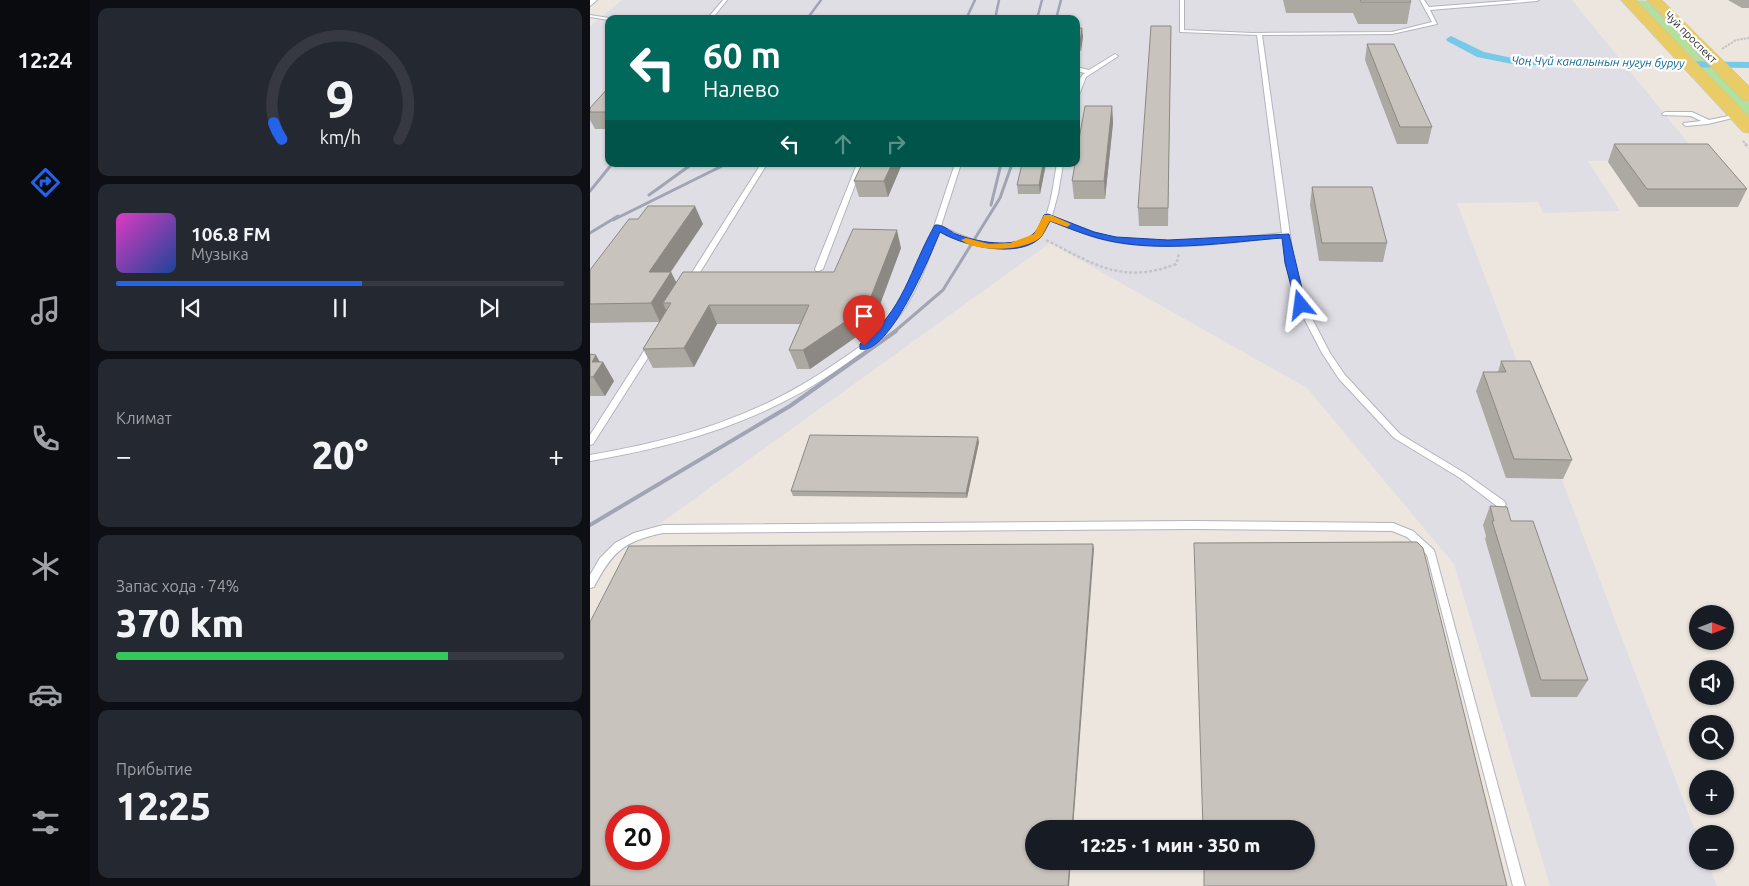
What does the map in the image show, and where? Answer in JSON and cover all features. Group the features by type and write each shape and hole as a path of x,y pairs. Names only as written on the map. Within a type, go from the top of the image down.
{"main road":[{"name":"Чуй проспект","path":"1628,0 1744,122"},
{"name":"Чуй проспект","path":"1654,0 1714,53 1728,75 1749,96"}],"lane":[{"path":"713,15 725,0"},
{"path":"1182,0 1182,31 1259,34 1392,33 1435,23 1422,0"},
{"path":"1426,9 1537,0"},
{"path":"590,16 605,18"},
{"path":"1259,34 1290,263 1301,305 1326,352 1342,377 1397,436 1463,476 1501,504"},
{"path":"1080,85 1084,76 1116,56"},
{"path":"1080,70 1089,72"},
{"path":"1665,114 1692,114 1708,122"},
{"path":"1686,124 1744,122"},
{"path":"688,285 762,167"},
{"path":"819,269 859,167"},
{"path":"590,458 646,450 702,434 761,410 803,389 834,369 878,335 894,318 922,266 938,227 957,167"},
{"path":"938,227 952,236 989,246 1012,246 1037,236 1048,217 1059,167"},
{"path":"1048,217 1091,234 1116,240 1168,243 1286,236"},
{"path":"590,442 601,428 657,336"},
{"path":"590,584 603,559 617,544 641,532 663,529 1194,525 1393,527 1410,534 1431,553 1519,886"}],"path":[{"path":"1714,53 1736,40 1749,38"},
{"path":"1037,236 1114,272 1128,276 1145,275 1166,269 1176,264 1181,250 1185,246 1199,242"}],"shaded area":[{"path":"622,0 1572,0 1702,160 1588,161 1620,211 1543,213 1538,202 1457,203 1693,825 1689,825 1689,870 1711,870 1717,886 1550,886 1454,564 1307,388 1050,243 590,574 590,26"}],"green space":[{"path":"1634,0 1650,1 1749,102 1749,121"}],"building":[{"path":"1360,0 1410,0 1411,2 1361,2"},
{"path":"1151,26 1171,26 1168,208 1138,208"},
{"path":"1367,44 1394,44 1432,127 1400,127"},
{"path":"605,91 605,112 590,112 590,108"},
{"path":"1085,106 1112,106 1104,181 1072,181 1074,167 1080,167 1080,134"},
{"path":"1614,144 1708,144 1747,189 1647,189"},
{"path":"861,167 891,167 884,181 854,181"},
{"path":"1021,167 1042,167 1039,185 1017,185"},
{"path":"1312,187 1372,187 1387,243 1322,243"},
{"path":"648,206 695,206 649,272 671,272 651,303 590,304 590,270 629,219 638,219"},
{"path":"853,229 897,230 867,307 803,350 789,350 809,305 709,305 684,348 643,349 671,303 663,303 683,272 834,272"},
{"path":"590,354 596,355 592,362 603,362 593,377 590,377"},
{"path":"1501,361 1530,361 1572,460 1514,459 1483,372 1506,372"},
{"path":"810,435 978,437 966,493 791,491"},
{"path":"1490,506 1507,507 1511,521 1533,521 1588,680 1541,680 1492,521 1494,521"},
{"path":"1417,542 1423,548 1507,886 1204,886 1204,870 1315,870 1315,820 1203,820 1194,543"},
{"path":"1093,544 1073,820 1025,820 1025,870 1069,870 1068,886 590,886 590,622 629,546"}],"waterway":[{"name":"Чоң Чүй каналынын нугун буруу","path":"1451,39 1481,55 1517,62 1749,65"}],"railway":[{"path":"810,15 821,0"},
{"path":"968,15 975,0"},
{"path":"996,15 999,0"},
{"path":"1038,15 1042,0"},
{"path":"1057,15 1061,0"},
{"path":"590,191 610,167"},
{"path":"649,195 688,167"},
{"path":"613,220 720,167"},
{"path":"991,205 1000,167"},
{"path":"894,332 943,290 1000,198 1011,167"},
{"path":"590,233 618,216"},
{"path":"590,525 790,406 896,331"}],"slow traffic":[{"path":"966,240 989,246 1012,246 1024,243 1037,236 1048,217 1067,224"}],"route":[{"path":"864,346 878,335 894,318 922,266 938,227 952,236 989,246 1012,246 1024,243 1037,236 1048,217 1091,234 1116,240 1168,243 1286,236 1290,263 1301,305"}]}
